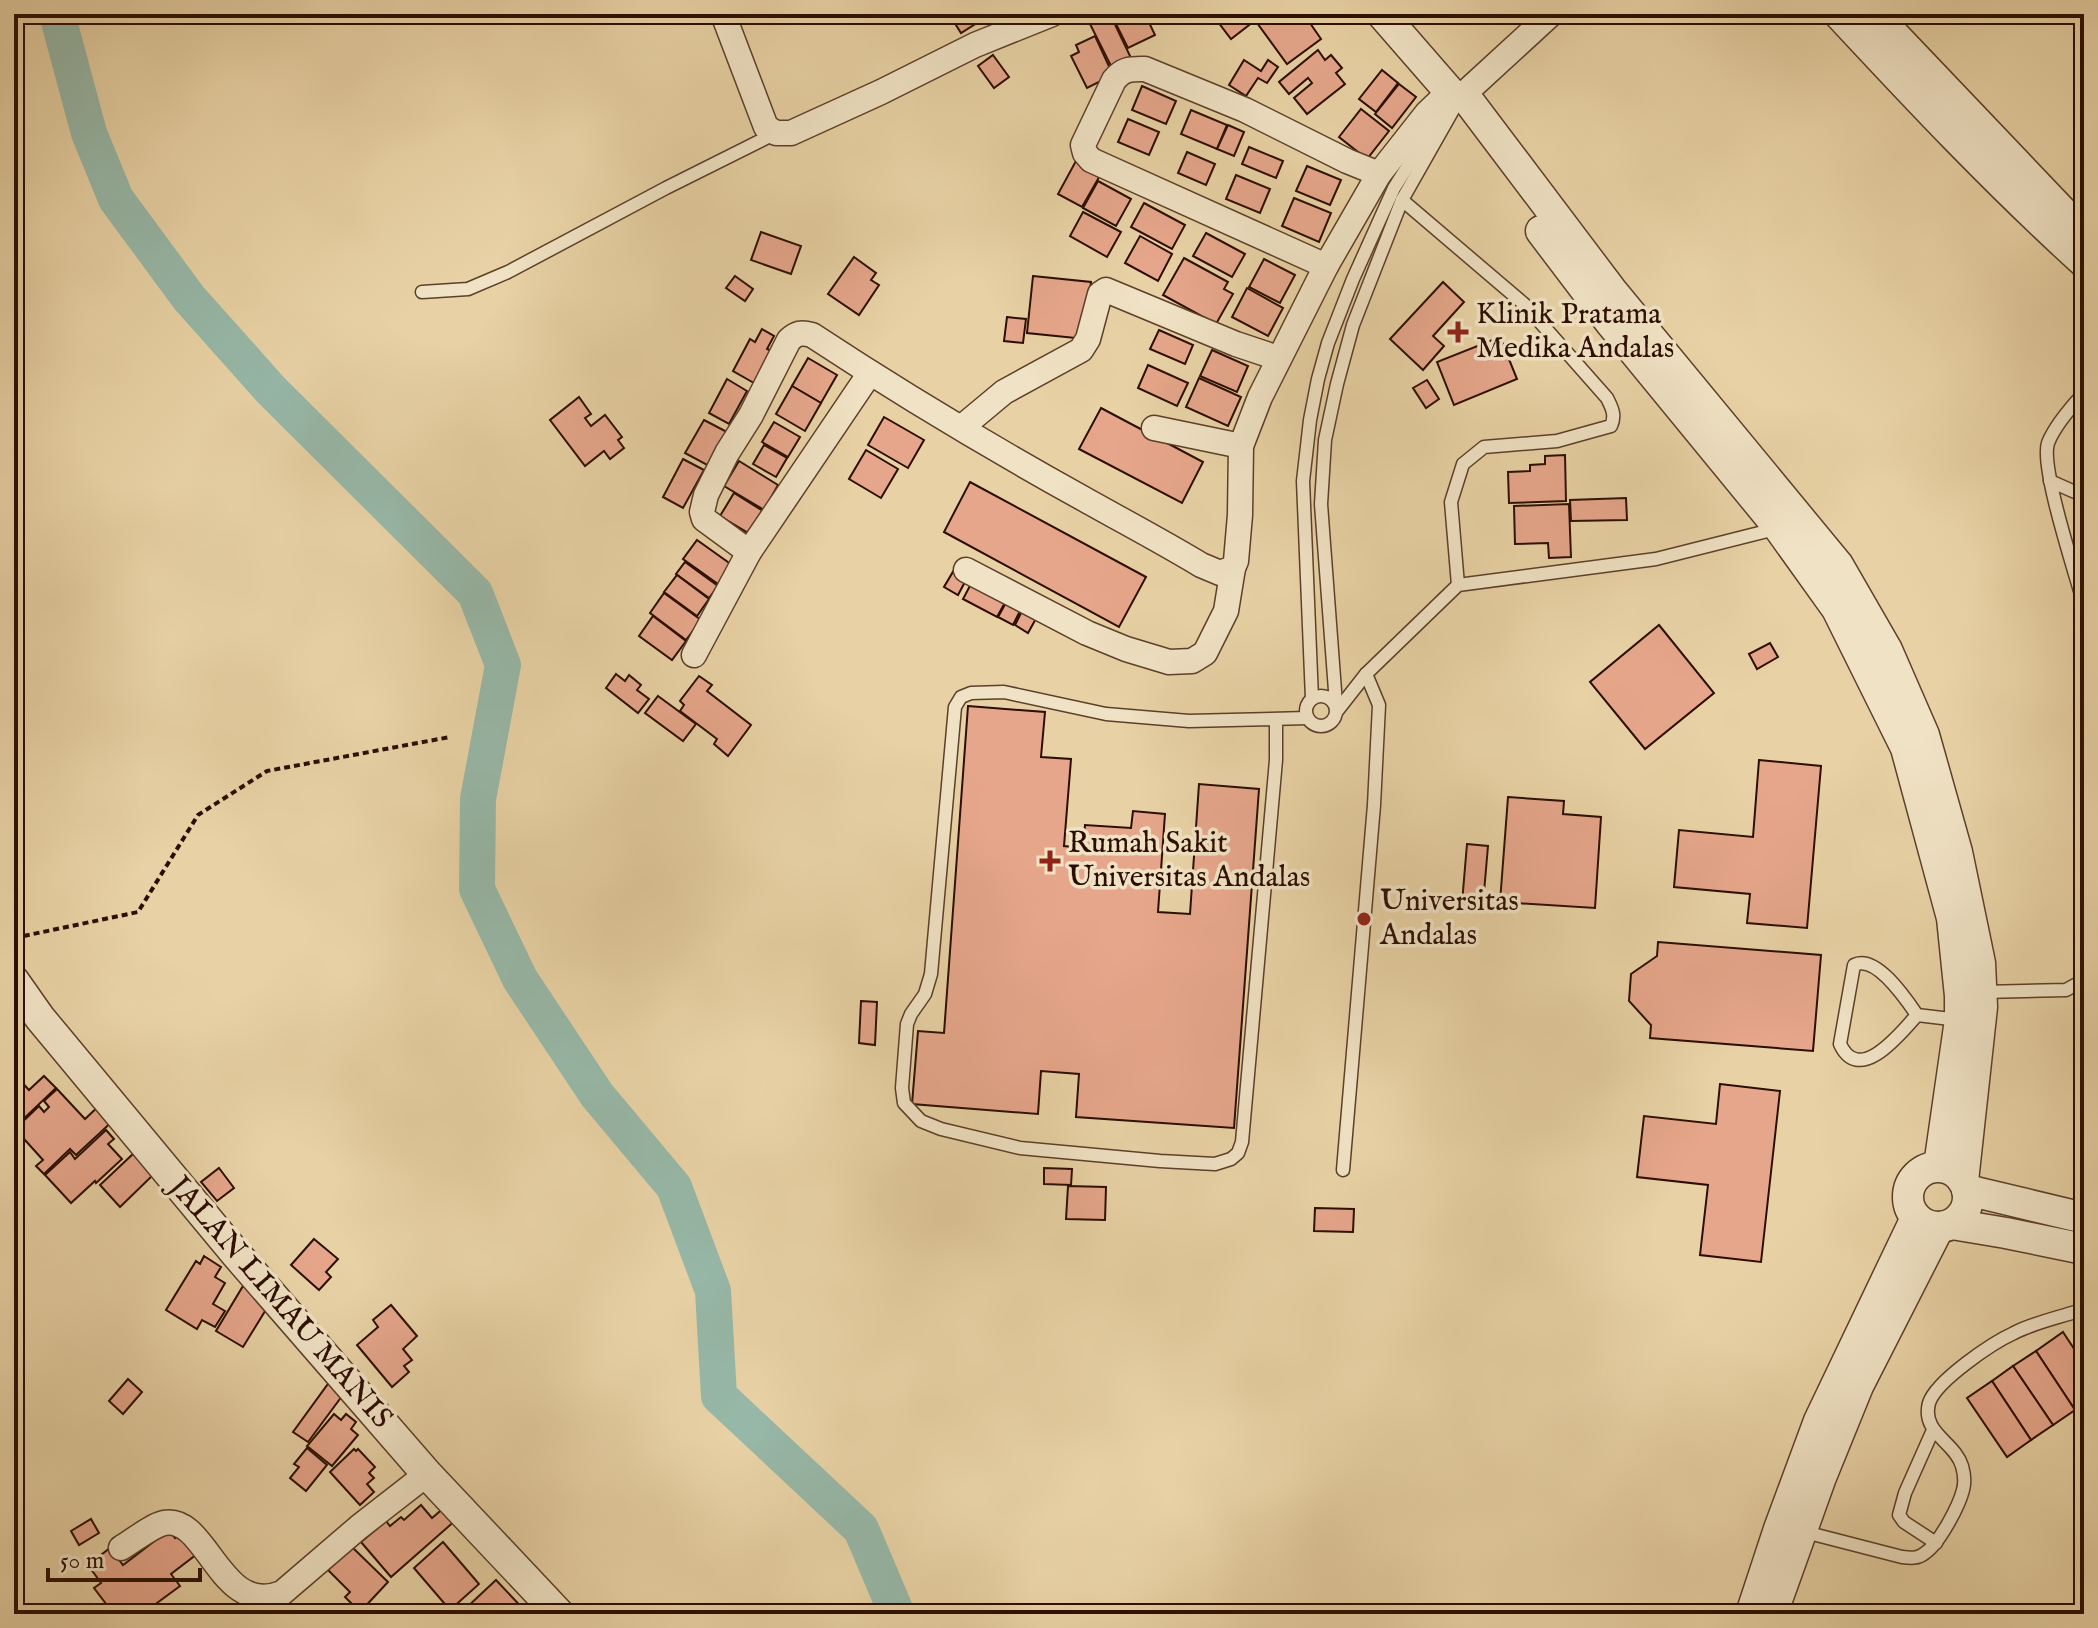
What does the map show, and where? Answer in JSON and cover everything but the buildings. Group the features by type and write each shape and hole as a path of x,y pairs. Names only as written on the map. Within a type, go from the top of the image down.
{"street":[{"path":"723,14 766,127 776,133 791,133 975,45 1052,14"},
{"path":"1382,14 1454,101 1483,152 1610,322 1838,565 1906,748 1952,918 1960,1020 1946,1107 1956,1179 1968,1200 1960,1218 1936,1223 1819,1421 1779,1529 1772,1583 1772,1614"},
{"path":"966,570 1087,633 1126,649 1169,662 1192,661 1205,653 1226,611 1236,561 1241,446 1278,358 1326,266 1379,174 1427,113 1454,101 1551,14"},
{"path":"1839,14 2084,232"},
{"path":"1874,14 1935,98 2040,222 2084,262"},
{"path":"1326,266 1091,160 1083,145 1114,80 1120,72 1145,69 1245,110 1379,174"},
{"path":"962,427 1004,392 1081,350 1088,339 1100,294 1106,290 1236,344 1278,358"},
{"path":"749,552 704,519 702,512 706,495 789,340 802,332 812,335 870,373 1083,499 1201,565 1220,573 1233,568"},
{"path":"694,655 749,552 870,373"},
{"path":"1154,428 1241,446"},
{"path":"1713,430 1837,609 1866,639 1887,650 1924,735 1957,852 1983,992 1956,1179"},
{"name":"JALAN LIMAU MANIS","path":"14,981 40,1018 236,1254 427,1474 559,1614"},
{"path":"2084,1218 1922,1171 1910,1184 1908,1193 1908,1202 1936,1223 2084,1249"},
{"path":"1751,1614 1801,1531 1858,1386 1936,1223"},
{"path":"121,1548 164,1523 180,1525 197,1539 225,1576 239,1588 260,1597 271,1597 282,1593 427,1474"}],"lane":[{"path":"1336,708 1331,699 1318,696 1307,704 1307,718 1318,726 1325,726 1336,718 1336,708 1323,546 1321,504 1325,440 1353,325 1402,200 1454,101"},
{"path":"1312,699 1303,481 1318,379 1328,343 1353,279 1394,188 1432,125 1454,101"},
{"path":"422,292 468,289 508,272 776,133"},
{"path":"1402,200 1524,304 1607,398 1613,411 1611,426 1557,441 1484,447 1463,464 1451,502 1458,585"},
{"path":"2084,393 2068,410 2048,443 2046,459 2084,605"},
{"path":"2050,481 2084,496"},
{"path":"1336,708 1366,674 1458,585 1656,559 1779,528"},
{"path":"1343,1170 1374,805 1379,705 1366,674"},
{"path":"1276,720 1276,760 1242,1142 1238,1153 1215,1164 1020,1148 941,1129 912,1114 904,1103 902,1088 907,1024 925,994 931,974 955,707 961,697 971,693 1004,692 1106,714 1189,721 1307,718"},
{"path":"1917,1015 1889,1047 1864,1060 1851,1059 1843,1052 1840,1044 1854,965 1860,962 1870,963 1900,990 1917,1015 1960,1020"},
{"path":"1983,992 2066,990 2084,980"},
{"path":"1801,1531 1902,1557 1921,1556 1936,1543 1964,1488 1961,1462 1933,1430 1928,1418 1930,1401 1948,1379 1980,1353 2015,1331 2078,1311 2084,1312"},
{"path":"1933,1430 1905,1493 1899,1515 1904,1522 1936,1543"}],"path":[{"path":"14,938 138,912 198,815 267,771 450,737"}],"waterway":[{"path":"57,14 89,133 116,199 189,298 271,390 475,593 503,665 478,799 477,889 520,979 597,1095 674,1187 713,1291 719,1396 861,1529 897,1614"}],"place":[{"name":"Klinik Pratama Medika Andalas","path":"1458,332"},
{"name":"Rumah Sakit Universitas Andalas","path":"1050,861"},
{"name":"Universitas Andalas","path":"1364,919"}]}
